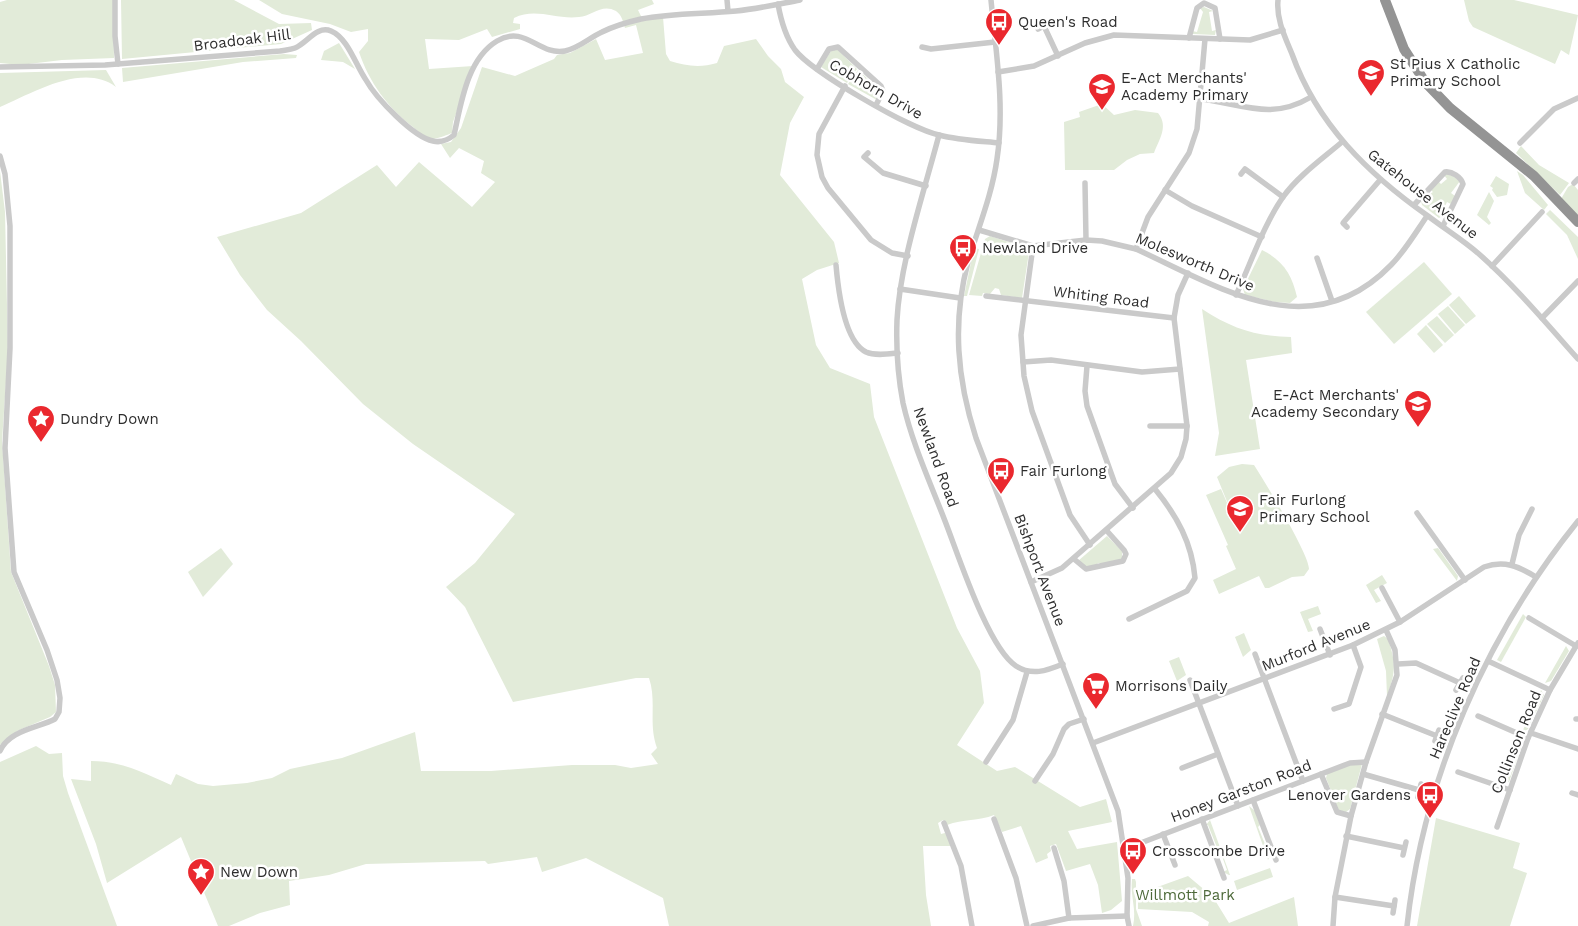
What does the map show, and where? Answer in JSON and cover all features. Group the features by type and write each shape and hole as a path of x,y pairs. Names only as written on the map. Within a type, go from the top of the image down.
{"highway":[{"path":"1385,0 1404,49 1425,82 1450,108 1524,169 1578,222"},
{"path":"1524,169 1557,210 1578,230"}],"street":[{"path":"115,0 115,36 118,64"},
{"path":"727,0 728,11 800,0"},
{"name":"Bishport Avenue","path":"991,0 1001,99 999,143 993,182 960,298 958,355 966,409 1118,811 1128,878 1127,916 1129,926"},
{"name":"Gatehouse Avenue","path":"1278,0 1278,14 1283,30 1311,97 1342,142 1380,180 1443,226 1492,266 1578,359"},
{"path":"1189,38 1197,8 1204,3 1215,8 1220,39"},
{"name":"Cobhorn Drive","path":"778,4 781,21 790,42 805,60 817,69 912,126 938,135 999,143"},
{"name":"Broadoak Hill","path":"0,67 118,64 287,50 303,43 317,32 326,30 336,34 348,48 365,80 380,100 424,138 441,141 454,135 469,79 478,61 498,40 507,37 524,36 548,50 556,52 570,49 601,32 641,19 728,11"},
{"path":"1044,26 1058,56"},
{"path":"998,72 1034,66 1085,43 1114,35 1250,40 1283,30"},
{"path":"1136,249 1148,217 1189,152 1198,126 1205,39"},
{"path":"922,47 931,49 995,42"},
{"path":"817,69 829,49 838,47 881,86 883,91 876,105"},
{"path":"845,86 819,134 817,155 822,177 828,188 871,240 892,252 908,256"},
{"path":"1201,99 1269,111 1287,109 1311,97"},
{"path":"1520,143 1554,109 1562,103 1578,98"},
{"name":"Newland Road","path":"938,135 900,289 897,320 903,403 909,424 980,609 1008,658 1027,672"},
{"path":"1236,295 1283,197 1294,184 1342,142"},
{"path":"0,156 5,174 10,226 10,348 5,448 14,572 48,650 60,698 59,712 55,719 30,727 7,742 0,751"},
{"path":"863,157 883,173 926,186"},
{"path":"1245,169 1283,197"},
{"path":"1414,206 1445,172 1452,173 1462,180 1463,184 1443,226"},
{"path":"1343,223 1380,180"},
{"path":"1085,183 1086,240"},
{"path":"1165,190 1192,206 1262,238"},
{"path":"1492,266 1537,214"},
{"name":"Molesworth Drive","path":"979,230 1034,246 1086,240 1102,241 1136,249 1255,302 1279,307 1301,307 1332,302 1365,286 1384,272 1398,257 1427,216"},
{"path":"1034,246 1021,335 1023,362 1032,411 1070,516 1090,545"},
{"path":"1318,258 1332,302"},
{"path":"836,265 834,282 853,340 868,353 898,354"},
{"path":"1031,582 1051,574 1074,559 1108,531 1155,490 1171,473 1181,457 1187,426 1174,318 1178,295 1188,273"},
{"path":"1542,318 1578,281"},
{"path":"900,289 960,298"},
{"name":"Whiting Road","path":"986,296 1174,318"},
{"path":"1023,362 1051,360 1142,372 1180,369"},
{"path":"1087,366 1084,391 1087,406 1115,484 1133,508"},
{"path":"1150,426 1187,426"},
{"path":"1135,623 1131,618 1187,591 1195,578 1192,561 1177,517 1155,490"},
{"path":"1528,511 1519,535 1512,564 1536,577"},
{"path":"1417,513 1465,580"},
{"name":"Hareclive Road","path":"1407,926 1419,852 1439,779 1465,710 1488,661 1536,577 1578,521"},
{"path":"1074,559 1086,569 1123,560 1126,554 1124,550 1108,531"},
{"name":"Murford Avenue","path":"1093,743 1354,645 1400,622 1491,565 1512,564"},
{"path":"1382,588 1400,622"},
{"path":"1529,618 1577,645"},
{"path":"1320,629 1330,655"},
{"path":"1332,926 1346,836 1351,816 1366,762 1397,675 1398,664 1393,644 1386,630"},
{"path":"1334,710 1349,704 1361,667 1354,645"},
{"name":"Collinson Road","path":"1497,827 1530,736 1550,690 1577,645"},
{"path":"1255,654 1303,781"},
{"path":"1488,661 1550,690"},
{"path":"1398,664 1416,663 1461,681 1456,690"},
{"path":"986,758 1013,720 1027,672 1040,672 1063,664"},
{"path":"1190,680 1238,806"},
{"path":"1382,714 1437,736"},
{"path":"1478,716 1530,736 1578,749"},
{"path":"1035,781 1054,754 1064,729 1069,724 1084,718"},
{"path":"1182,768 1218,754"},
{"name":"Honey Garston Road","path":"1125,849 1350,763 1366,762"},
{"path":"1034,771 1040,775"},
{"path":"1458,772 1510,790"},
{"path":"1321,774 1337,812 1351,816"},
{"path":"1363,774 1419,790"},
{"path":"1253,800 1276,860"},
{"path":"1202,819 1224,878"},
{"path":"993,823 1016,878 1026,926"},
{"path":"944,827 961,866 972,926"},
{"path":"1163,834 1175,865"},
{"path":"1346,836 1405,845 1403,855"},
{"path":"1053,852 1064,881 1069,918"},
{"path":"1336,897 1394,906"},
{"path":"1033,926 1069,918 1127,916"}],"green space":[{"path":"7,0 113,0 114,58 62,60 20,65 0,63 0,2"},
{"path":"121,0 234,0 279,24 311,23 312,30 281,44 122,59"},
{"path":"259,0 652,0 654,4 638,10 643,20 663,17 666,54 670,61 693,66 717,63 724,46 756,39 768,56 781,69 785,82 804,97 790,123 780,175 834,242 839,263 817,270 802,279 816,345 830,368 870,384 874,417 957,628 980,671 984,703 957,745 997,771 1015,767 1080,807 1106,799 1112,822 1068,831 1077,849 1117,842 1122,901 1111,910 1102,913 1098,885 1090,864 1066,871 1056,844 1050,846 1051,851 1047,854 1048,858 1036,863 1021,826 1002,832 994,815 947,825 943,820 938,823 941,834 945,833 952,846 923,846 926,895 931,926 669,926 663,898 586,858 542,872 537,857 488,864 485,861 366,864 329,875 289,881 290,905 260,913 229,926 218,926 181,837 107,883 96,844 71,779 91,781 91,761 123,765 171,785 176,774 198,784 213,786 247,783 272,778 290,769 342,758 415,732 421,771 491,771 572,765 615,765 631,768 658,764 651,754 657,748 654,739 652,696 649,678 636,678 513,702 465,607 446,587 475,563 515,514 413,444 363,404 301,341 267,310 240,275 217,237 301,213 377,165 396,187 419,162 472,207 495,182 481,173 484,161 459,148 450,158 441,144 451,142 461,128 482,67 515,76 554,59 557,55 570,53 596,39 605,60 643,53 636,25 625,28 618,13 606,8 579,17 538,14 522,15 514,18 513,23 520,24 520,29 492,37 487,29 459,40 425,39 429,69 473,66 453,122 452,133 433,139 423,135 395,111 380,94 368,74 359,52 368,41 368,29 351,32 330,24 282,14"},
{"path":"1464,0 1514,0 1578,15 1569,55 1561,50 1555,64 1473,27 1469,21"},
{"path":"1204,7 1213,11 1209,12 1212,31 1216,30 1215,35 1193,34 1192,31 1197,32 1203,12 1200,8"},
{"path":"339,43 355,69 343,62 321,60 324,51"},
{"path":"837,49 857,69 847,83 821,67 831,51"},
{"path":"284,54 297,55 296,58 243,62 123,82 122,68"},
{"path":"106,70 116,87 103,80 89,78 73,79 58,82 0,107 0,73"},
{"path":"858,70 879,89 877,100 848,84"},
{"path":"1102,104 1114,115 1135,110 1158,113 1163,123 1163,128 1154,153 1140,154 1127,160 1114,170 1065,170 1064,122 1080,117 1079,112"},
{"path":"1521,146 1539,165 1569,183 1560,195 1516,153"},
{"path":"0,171 5,212 8,352 2,441 11,572 49,666 55,685 56,712 50,717 17,731 0,745"},
{"path":"1517,171 1523,175 1548,205 1544,210 1525,193"},
{"path":"1448,172 1460,181 1451,193 1455,196 1451,204 1447,202 1442,212 1445,214 1439,218 1422,205 1421,201 1433,192 1430,189 1438,181 1441,184 1447,179 1444,175"},
{"path":"1496,176 1509,184 1507,195 1497,197 1492,190 1493,188 1490,186"},
{"path":"1573,184 1578,190 1578,215 1561,199 1568,187"},
{"path":"1489,192 1494,201 1487,217 1491,223 1489,225 1477,215"},
{"path":"1550,210 1578,237 1578,259 1567,235 1546,214"},
{"path":"990,236 1027,248 1029,252 1022,298 1001,295 999,289 995,288 990,294 983,293 982,296 969,295 985,239"},
{"path":"974,248 979,249 967,296 964,296"},
{"path":"1262,250 1276,258 1286,269 1297,297 1290,303 1275,302 1245,295 1243,289"},
{"path":"1424,262 1452,294 1394,344 1366,312"},
{"path":"1459,296 1476,316 1466,324 1449,305"},
{"path":"1448,306 1465,325 1455,334 1438,314"},
{"path":"1202,309 1224,322 1245,330 1266,335 1291,337 1292,353 1246,360 1260,449 1215,456 1219,433"},
{"path":"1437,316 1454,335 1445,343 1427,324"},
{"path":"1426,325 1443,345 1434,353 1417,334"},
{"path":"1242,464 1254,465 1302,549 1309,569 1304,576 1292,577 1269,588 1265,588 1259,576 1219,594 1213,580 1236,569 1226,546 1228,545 1206,495 1221,489 1235,521 1217,477 1229,467"},
{"path":"1107,536 1122,551 1122,559 1111,563 1098,563 1096,566 1086,568 1078,561"},
{"path":"221,548 233,564 203,597 188,572"},
{"path":"1438,548 1458,576 1457,581 1433,549"},
{"path":"1382,575 1387,583 1374,590 1381,601 1376,603 1366,585"},
{"path":"1318,606 1321,614 1308,619 1313,631 1308,632 1300,612"},
{"path":"1523,614 1526,617 1501,662 1497,660"},
{"path":"1244,633 1251,650 1243,657 1235,637"},
{"path":"1384,636 1388,639 1394,661 1392,680 1387,696 1386,671 1377,639"},
{"path":"1566,646 1569,651 1551,681 1545,683"},
{"path":"1179,657 1186,675 1177,681 1169,661"},
{"path":"1541,690 1544,695 1528,729 1525,731 1523,730"},
{"path":"1520,738 1523,742 1509,782 1503,783"},
{"path":"36,746 49,754 62,753 63,776 68,793 117,926 0,926 0,762"},
{"path":"1362,764 1350,809 1346,812 1339,811 1326,778 1327,774 1350,765"},
{"path":"1249,806 1255,811 1260,825 1258,827 1269,854 1271,854 1268,860"},
{"path":"1436,818 1520,843 1513,868 1527,873 1510,926 1417,926"},
{"path":"1210,820 1230,875 1223,872 1227,870 1219,848 1215,849 1216,845 1208,825 1206,825"},
{"path":"1270,868 1273,877 1237,890 1234,881"},
{"name":"Willmott Park","path":"1188,876 1213,897 1229,923 1294,897 1298,926 1208,926 1209,922 1192,912 1138,909 1138,894"},
{"path":"1132,879 1135,879 1136,882 1136,909 1142,926 1133,926"}],"place":[{"name":"Queen's Road","path":"999,46"},
{"name":"St Pius X Catholic Primary School","path":"1371,97"},
{"name":"E-Act Merchants' Academy Primary","path":"1102,111"},
{"name":"Newland Drive","path":"963,272"},
{"name":"E-Act Merchants' Academy Secondary","path":"1418,428"},
{"name":"Dundry Down","path":"41,443"},
{"name":"Fair Furlong","path":"1001,495"},
{"name":"Fair Furlong Primary School","path":"1240,533"},
{"name":"Morrisons Daily","path":"1096,710"},
{"name":"Lenover Gardens","path":"1430,819"},
{"name":"Crosscombe Drive","path":"1133,875"},
{"name":"New Down","path":"201,896"}]}
